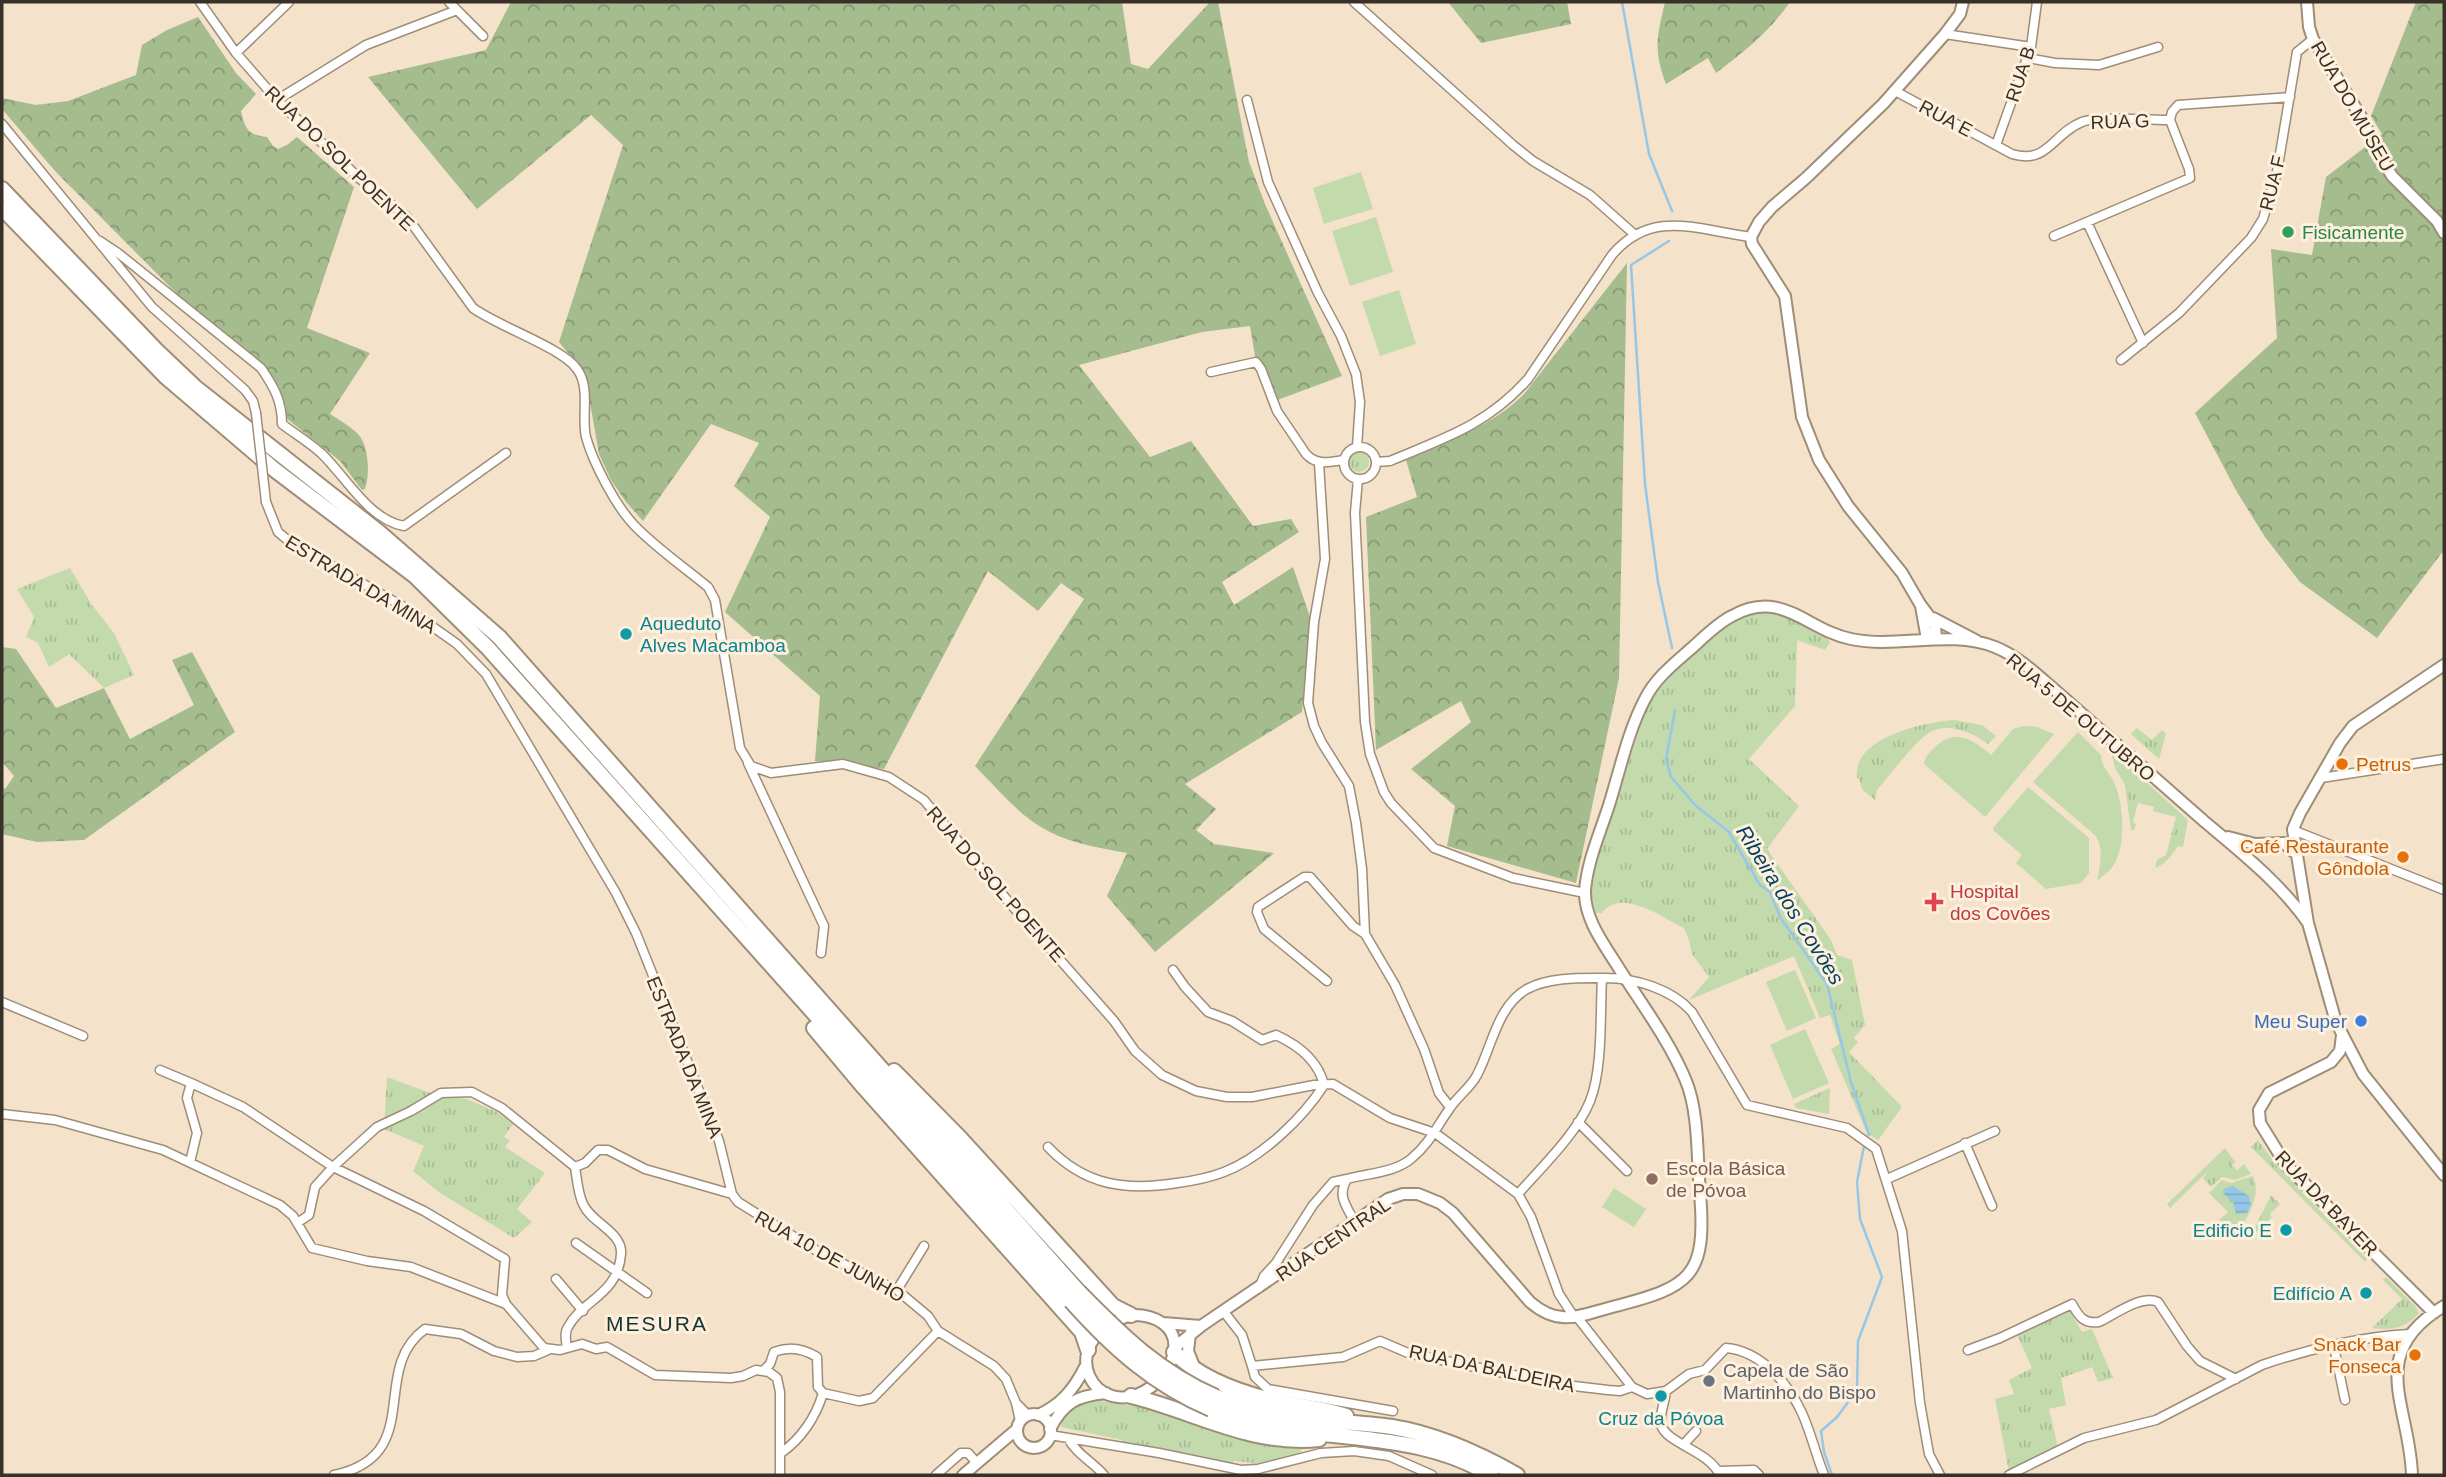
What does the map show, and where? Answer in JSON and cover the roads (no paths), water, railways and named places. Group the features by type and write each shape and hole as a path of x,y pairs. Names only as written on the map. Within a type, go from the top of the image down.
{"highway":[{"path":"2,188 196,388 380,533 499,637 794,971 1075,1296"},
{"path":"2,208 166,377 275,470 415,576 488,648 767,961 1075,1296 1150,1360 1242,1419 1291,1429 1424,1447 1450,1455 1492,1475"},
{"path":"767,961 786,994 861,1084 1082,1332 1088,1350"},
{"path":"794,971 834,1008 960,1138 1113,1306 1131,1315"},
{"path":"1174,1350 1184,1362 1226,1385 1270,1400 1334,1412 1371,1425"},
{"path":"1130,1396 1157,1402 1218,1426 1263,1437 1302,1440 1348,1436"},
{"path":"1214,1403 1292,1417 1394,1427 1473,1452 1517,1475"}],"street":[{"name":"RUA DO SOL POENTE","path":"200,2 236,53 277,100 360,179 407,217 473,308 487,318 568,358 580,372 585,435 598,470 632,523 708,587 715,600 740,748 751,766 771,773 843,764 889,777 924,800 1008,901 1114,1021 1130,1046 1162,1075 1196,1091 1227,1097 1252,1097 1324,1085"},
{"path":"236,53 289,2"},
{"path":"449,2 483,36"},
{"path":"1354,2 1513,145 1533,161 1590,195 1634,234"},
{"path":"1751,236 1772,207 1852,135 1895,90 1945,34 1960,14 1963,2"},
{"name":"RUA B","path":"1996,145 2028,58 2037,2"},
{"name":"RUA DO MUSEU","path":"2307,2 2307,19 2313,39 2363,120 2377,151 2392,176 2437,221 2444,233"},
{"path":"277,100 366,45 457,10"},
{"path":"1945,34 2031,47"},
{"name":"RUA F","path":"2122,360 2179,313 2251,238 2263,219 2277,172 2297,52 2313,39"},
{"path":"2028,58 2055,63 2099,65 2158,47"},
{"name":"RUA E","path":"1895,90 1996,145"},
{"name":"RUA G","path":"1996,145 2026,158 2045,150 2071,127 2086,120 2170,120 2178,105 2290,97"},
{"path":"1247,100 1268,183 1353,365 1360,402 1357,447"},
{"path":"2054,236 2190,178 2170,120"},
{"name":"ESTRADA DA MINA","path":"2,124 152,307 245,390 253,401 266,502 278,533 409,610 457,644 486,674 616,893 636,933 719,1141 732,1194"},
{"path":"2087,222 2143,343"},
{"path":"1376,462 1390,460 1478,423 1511,397 1528,379 1612,255 1634,234 1651,227 1667,225 1751,236"},
{"path":"1751,236 1758,253 1781,288 1787,304 1802,417 1813,449 1831,482 1893,561 1930,616 1937,629 1932,639"},
{"path":"100,241 261,368 275,388 282,407 282,424 321,453 365,501 391,524 404,526 506,453"},
{"path":"1211,372 1256,362 1276,411 1311,460 1319,463 1344,460"},
{"path":"1357,447 1368,449 1376,462 1370,474 1358,478 1348,474 1344,460 1349,451 1357,447"},
{"path":"1319,463 1325,559 1314,622 1308,703 1322,743 1349,786 1360,857 1365,934"},
{"path":"1358,478 1355,513 1365,722 1370,754 1384,792 1434,848 1513,878 1585,893"},
{"path":"1920,604 1932,639"},
{"name":"RUA 5 DE OUTUBRO","path":"1585,893 1593,853 1634,724 1646,697 1665,673 1712,629 1739,612 1766,605 1796,613 1833,634 1852,639 1978,642 2010,654 2252,862"},
{"path":"1930,616 1978,642"},
{"path":"2444,665 2345,734 2293,830 2308,923 2342,1035 2359,1067 2444,1175"},
{"path":"746,759 824,926 821,953"},
{"path":"2321,778 2444,759"},
{"path":"2276,842 2293,830"},
{"path":"2293,830 2444,890"},
{"name":"RUA 5 DE OUTUBRO","path":"2219,833 2246,843 2259,844"},
{"path":"2296,855 2287,844 2259,844 2254,849 2252,862 2297,906 2308,923"},
{"path":"1327,981 1264,929 1257,912 1258,907 1304,877 1310,877 1353,926 1365,934 1395,985 1424,1049 1440,1093 1450,1107"},
{"path":"2281,889 2294,889 2300,879"},
{"name":"RUA CENTRAL","path":"1174,1350 1200,1326 1354,1221 1388,1199 1403,1194 1430,1197 1453,1213 1537,1308 1554,1317 1576,1317 1665,1292 1680,1282 1692,1269 1702,1240 1689,1087 1682,1071 1593,927 1585,893"},
{"path":"1048,1147 1073,1169 1110,1185 1130,1188 1155,1187 1199,1180 1223,1173 1248,1160 1282,1133 1314,1102 1324,1085 1322,1075 1306,1054 1294,1043 1276,1035 1262,1040 1232,1021 1208,1012 1173,970"},
{"path":"1518,1194 1578,1122 1590,1102 1597,1081 1602,978"},
{"path":"1259,1288 1264,1276 1276,1263 1313,1205 1333,1182 1403,1165 1430,1142 1450,1107 1476,1077 1509,1006 1526,990 1553,981 1625,978 1678,999 1692,1012 1747,1105 1847,1128 1876,1149 1902,1231 1920,1403 1929,1454 1940,1475"},
{"path":"1639,1000 1657,989"},
{"path":"2,1002 83,1036"},
{"path":"2332,1062 2340,1051 2342,1035"},
{"path":"2332,1062 2345,1061 2359,1067"},
{"name":"RUA DA BAYER","path":"2332,1062 2269,1093 2259,1111 2260,1123 2286,1165 2434,1312"},
{"path":"160,1070 243,1107 333,1167 424,1211 505,1259 502,1294 506,1304 523,1327 548,1350"},
{"path":"190,1162 197,1133 187,1098 191,1083"},
{"path":"1324,1085 1332,1084 1390,1118 1435,1133 1518,1194 1531,1217 1559,1294 1632,1387 1665,1403"},
{"path":"297,1223 309,1215 316,1187 333,1167 377,1128 441,1093 472,1092 502,1108 575,1167 582,1203 588,1213 618,1240 622,1252 616,1273 603,1295 567,1327 567,1348"},
{"path":"4,1114 54,1120 163,1150 287,1209 312,1248 367,1261 411,1267 506,1304"},
{"path":"1578,1122 1627,1171"},
{"path":"1887,1179 1994,1131"},
{"path":"1965,1143 1992,1206"},
{"path":"575,1167 585,1163 598,1150 608,1150 645,1169 732,1194"},
{"path":"1347,1179 1341,1194 1354,1221"},
{"name":"RUA 10 DE JUNHO","path":"732,1194 748,1210 817,1251 897,1290 928,1316 938,1331 994,1366 1006,1379 1024,1424"},
{"path":"576,1243 648,1293"},
{"path":"897,1290 924,1246"},
{"path":"556,1279 583,1311"},
{"path":"1968,1350 2072,1304 2079,1317 2092,1323 2152,1299 2158,1302 2200,1361 2236,1378"},
{"path":"2412,1475 2409,1442 2396,1384 2400,1360 2409,1334 2444,1306"},
{"path":"1224,1312 1242,1335 1255,1377 1268,1390 1393,1411"},
{"path":"963,1475 1024,1424 1054,1406 1070,1392 1086,1367 1088,1350 1093,1339 1104,1327 1131,1315 1147,1315 1163,1322 1200,1326"},
{"path":"1024,1424 1025,1446 1035,1448 1045,1444 1057,1417 1072,1402 1085,1395 1105,1393 1130,1396 1155,1384 1166,1370 1174,1350 1171,1334 1163,1322"},
{"path":"334,1475 357,1469 385,1444 395,1403 397,1376 404,1354 418,1334 425,1329 461,1334 494,1351 517,1357 534,1356 548,1350 582,1344 596,1349 607,1347 655,1375 731,1378 767,1369"},
{"path":"767,1369 774,1352 783,1348 806,1350 817,1357 818,1387 823,1393 859,1401 873,1398 938,1331"},
{"path":"1190,1334 1188,1358 1195,1369"},
{"path":"2009,1475 2084,1438 2156,1420 2236,1378 2281,1359 2386,1335 2409,1334"},
{"name":"RUA DA BALDEIRA","path":"1252,1366 1343,1357 1380,1341 1408,1353 1557,1384 1620,1391 1632,1387"},
{"path":"2334,1347 2345,1401"},
{"path":"1647,1394 1666,1391 1689,1374 1705,1370 1727,1348 1738,1349 1761,1361 1779,1377 1802,1413 1824,1475"},
{"path":"1086,1367 1093,1383 1105,1393"},
{"path":"767,1369 777,1378 780,1392 780,1475"},
{"path":"1666,1391 1661,1418 1662,1427 1669,1436 1707,1459 1719,1473 1746,1469 1754,1470 1759,1475"},
{"path":"780,1453 793,1444 808,1424 823,1393"},
{"path":"1024,1424 1046,1420 1050,1432"},
{"path":"1684,1444 1696,1431"},
{"path":"1050,1432 1068,1438 1241,1470 1258,1469 1321,1453 1354,1451 1389,1456 1432,1475"},
{"path":"1068,1438 1078,1452 1104,1475"},
{"path":"936,1475 961,1453 968,1453 977,1463"}],"water":[{"path":"2233,1186 2249,1196 2251,1205 2247,1213 2236,1214 2233,1202 2223,1193 2224,1189"}],"waterway":[{"name":"Ribeira dos Covões","path":"1622,2 1649,154 1672,211"},
{"name":"Ribeira dos Covões","path":"1669,241 1631,265 1645,484 1658,582 1672,648"},
{"name":"Ribeira dos Covões","path":"1675,710 1666,759 1671,777 1696,806 1728,831 1760,885 1770,892 1780,917 1827,984 1851,1082 1869,1135"},
{"name":"Ribeira dos Covões","path":"1832,1475 1824,1452 1821,1431 1837,1417 1857,1390 1858,1341 1882,1277 1860,1219 1857,1182 1864,1146"}],"place":[{"name":"Fisicamente","path":"2288,232"},
{"name":"Aqueduto Alves Macamboa","path":"626,634"},
{"name":"Petrus","path":"2342,764"},
{"name":"Café Restaurante Gôndola","path":"2403,857"},
{"name":"Hospital dos Covões","path":"1934,902"},
{"name":"Meu Super","path":"2361,1021"},
{"name":"Escola Básica de Póvoa","path":"1652,1179"},
{"name":"Edificio E","path":"2286,1230"},
{"name":"Edifício A","path":"2366,1293"},
{"name":"Snack Bar Fonseca","path":"2415,1355"},
{"name":"Capela de São Martinho do Bispo","path":"1709,1381"},
{"name":"Cruz da Póvoa","path":"1661,1396"}],"district":[{"name":"MESURA","path":"657,1324"}]}
